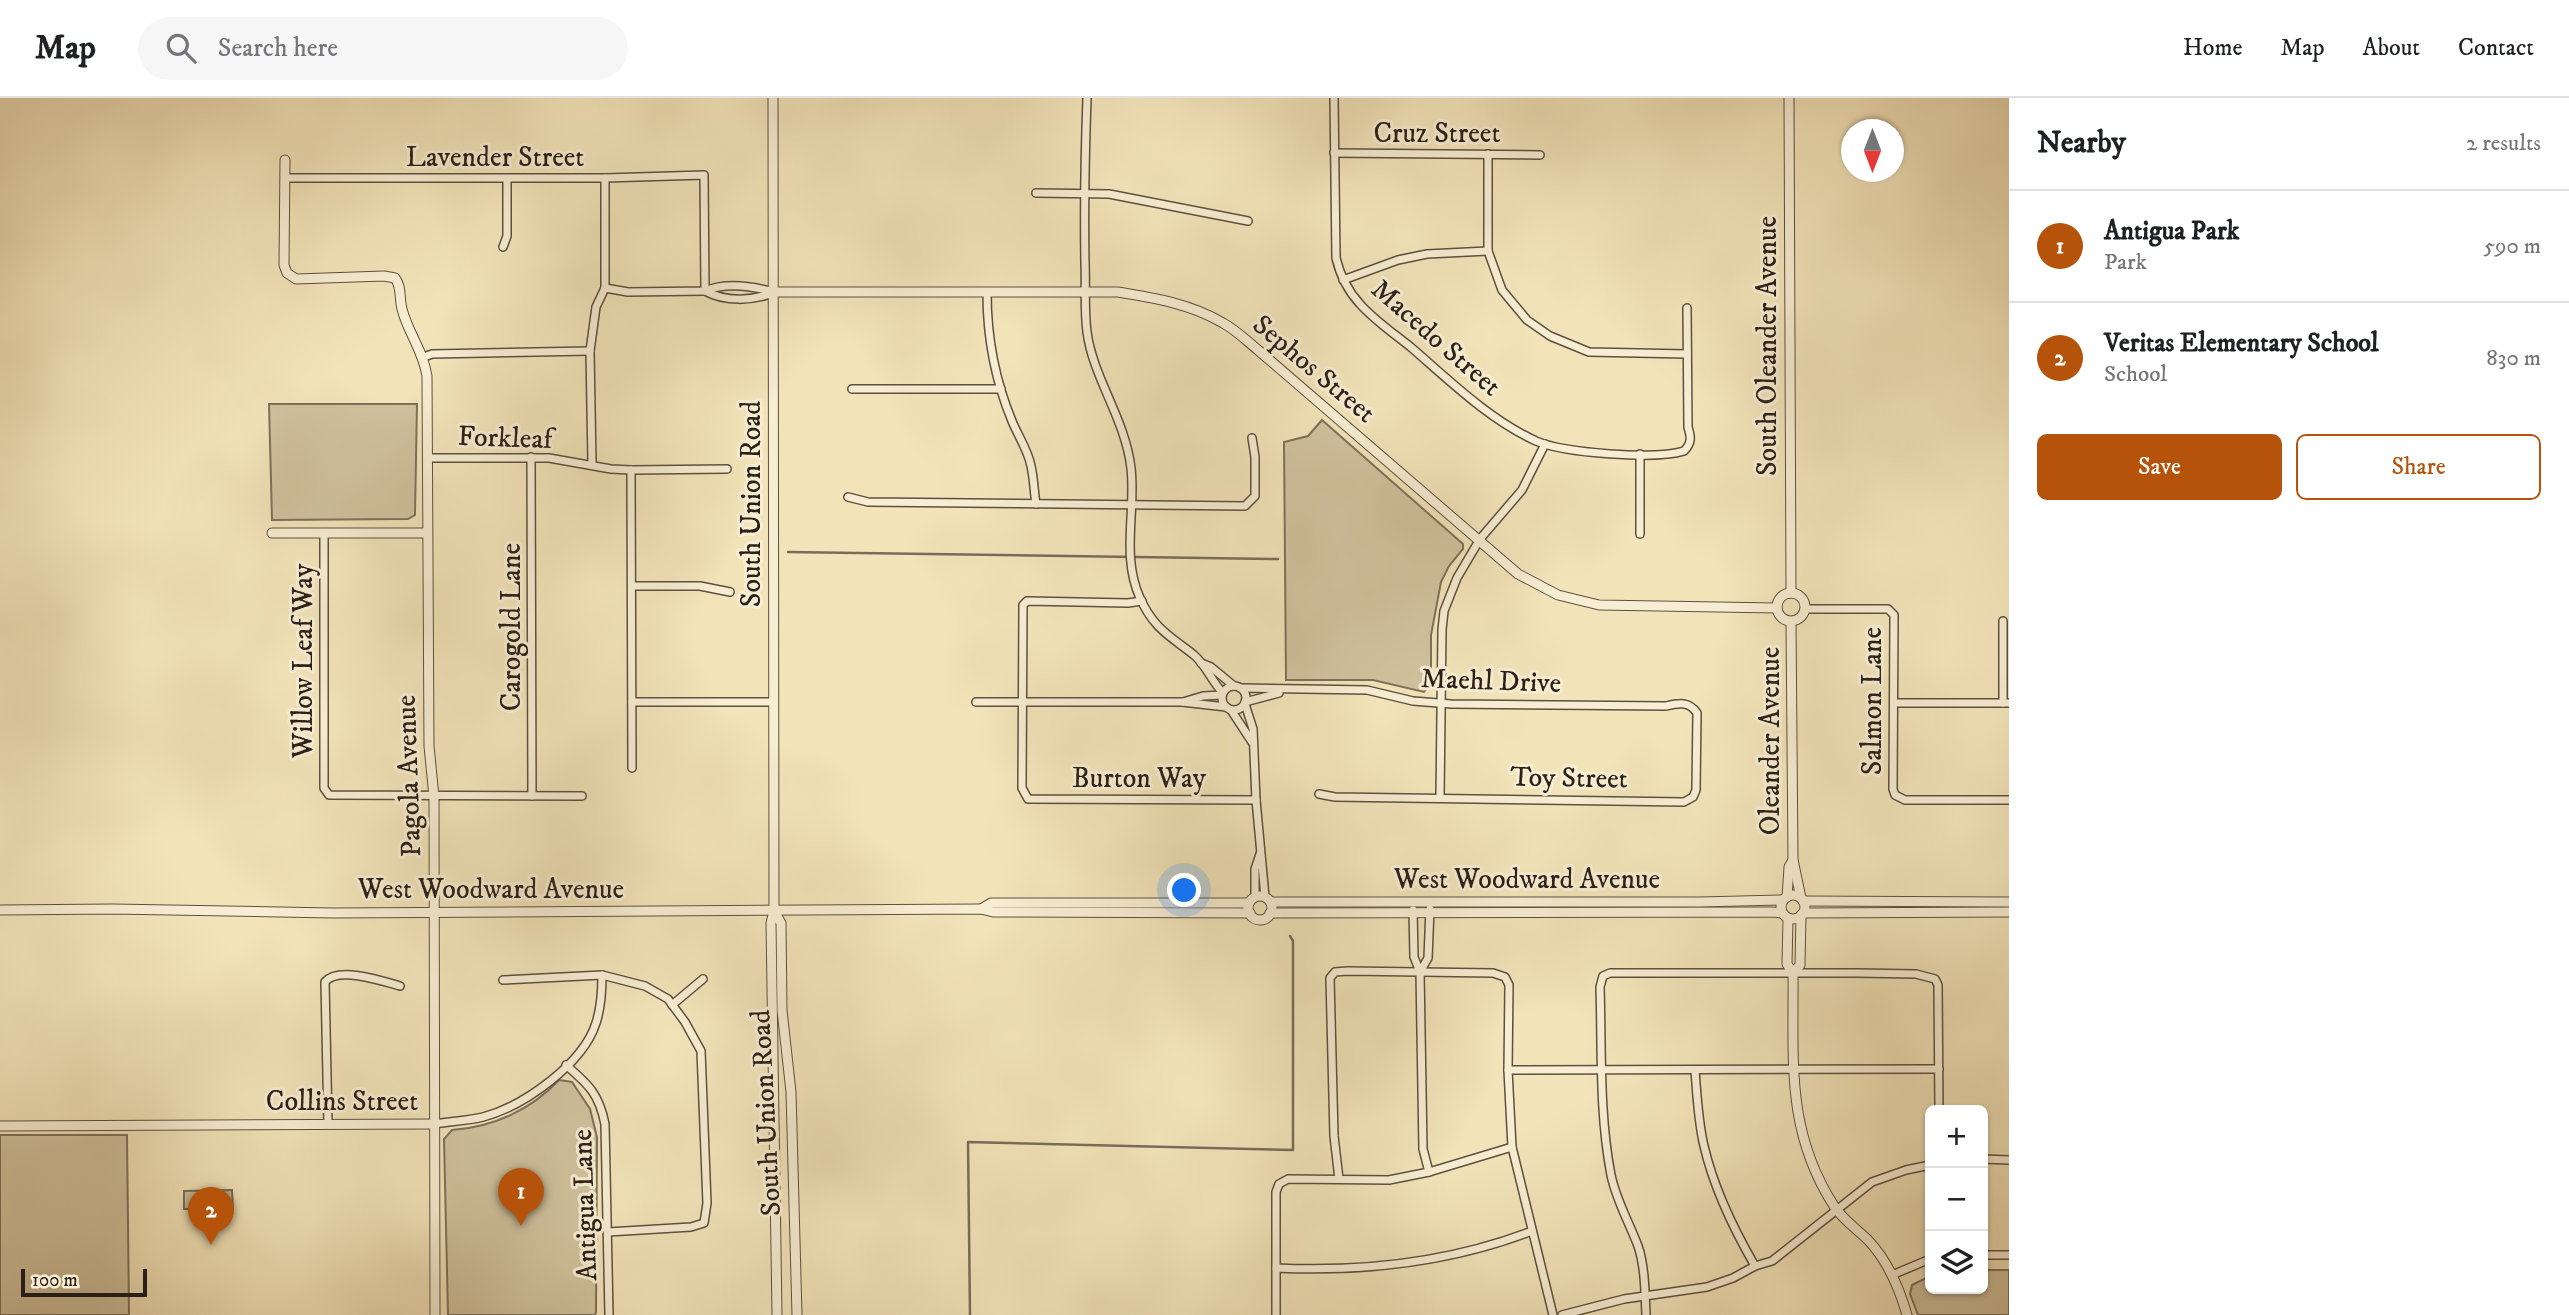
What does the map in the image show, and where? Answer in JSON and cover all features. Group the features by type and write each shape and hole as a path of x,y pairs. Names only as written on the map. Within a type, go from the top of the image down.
{"street":[{"name":"South Union Road","path":"774,98 774,911 771,923 771,1010 777,1193 777,1315"},
{"path":"1087,98 1084,192 1087,333 1097,367 1125,433 1131,468 1129,553 1133,581 1150,616 1165,633 1245,693 1245,703 1253,729 1260,853 1264,870 1258,903 1270,913"},
{"name":"Macedo Street","path":"1334,98 1336,258 1343,280 1362,306 1489,413 1515,430 1545,444 1575,450 1640,454 1684,451 1689,446 1691,437 1688,427 1687,354"},
{"name":"South Oleander Avenue","path":"1789,98 1791,593"},
{"name":"Cruz Street","path":"1334,153 1541,155"},
{"path":"1488,154 1488,251 1502,290 1527,320 1550,336 1589,352 1687,354 1687,309"},
{"path":"285,160 284,265 287,273 296,279 384,276 395,278 400,284 401,307 406,322 424,357 432,354 590,351"},
{"name":"Lavender Street","path":"286,178 507,179 704,175 705,292"},
{"path":"592,464 590,351 596,307 606,288 606,178"},
{"path":"503,247 507,236 507,179"},
{"path":"1036,193 1084,192 1136,198 1248,221"},
{"path":"1343,280 1398,260 1427,254 1488,251"},
{"path":"606,288 628,292 705,292 717,286 754,287 774,292"},
{"name":"Sephos Street","path":"774,292 1118,292 1188,306 1224,323 1518,574 1539,587 1578,601 1618,607 1777,608"},
{"path":"987,293 990,345 1001,389 1031,466 1036,504"},
{"name":"Pagola Avenue","path":"424,357 428,457 429,746 434,797 435,1315"},
{"path":"852,389 1001,389"},
{"path":"848,497 868,502 1245,506 1255,496 1252,438"},
{"path":"1440,798 1441,630 1444,611 1457,579 1480,539 1522,490 1545,444"},
{"path":"1640,454 1640,534"},
{"name":"Forkleaf","path":"428,457 548,457 611,469 631,470 727,469"},
{"name":"Carogold Lane","path":"531,457 532,796"},
{"path":"631,470 632,768"},
{"path":"272,533 427,533"},
{"name":"Willow Leaf Way","path":"324,533 324,788 329,795 339,797 434,797"},
{"path":"632,586 700,586 730,592"},
{"path":"1791,593 1803,600 1805,608 1799,619 1791,622 1782,619 1777,608 1782,597 1791,593"},
{"path":"1021,701 1023,605 1027,601 1142,601"},
{"name":"Salmon Lane","path":"1805,608 1888,609 1894,615 1895,795 1912,801 2009,800"},
{"path":"1894,703 2006,704 2003,621"},
{"name":"Oleander Avenue","path":"1791,622 1793,860 1802,900"},
{"path":"1201,662 1222,694 1222,702 1253,742"},
{"path":"1203,696 1213,681"},
{"path":"1182,702 1222,694 1228,687 1238,687"},
{"name":"Maehl Drive","path":"1238,687 1367,690 1413,701 1441,704 1666,706 1682,703 1692,706 1698,718 1695,795"},
{"name":"Maehl Drive","path":"1245,703 1290,690"},
{"name":"Burton Way","path":"1021,701 1022,788 1028,799 1256,800"},
{"path":"632,702 773,702"},
{"path":"976,702 1182,702 1228,709 1240,709 1245,703"},
{"name":"Toy Street","path":"1319,793 1335,797 1684,802 1695,795"},
{"path":"434,797 582,796"},
{"name":"Oleander Avenue","path":"1785,899 1789,867 1793,860"},
{"path":"1907,1315 1892,1275 1875,1248 1836,1210 1809,1156 1800,1128 1793,1069 1793,974 1787,964 1785,899 1793,895 1802,900 2009,902"},
{"name":"West Woodward Avenue","path":"1451,908 1785,899"},
{"path":"1793,974 1800,965 1802,900"},
{"path":"1413,902 1414,957 1420,972 1423,1149 1429,1172"},
{"name":"West Woodward Avenue","path":"0,910 435,912 981,909 993,912 1258,903 1413,902 1430,908"},
{"name":"West Woodward Avenue","path":"1258,903 1259,919 1270,913 1413,913 1430,908 1785,915"},
{"path":"1420,972 1428,958 1430,908"},
{"name":"South Union Road","path":"774,911 781,923 782,1010 791,1092 797,1315"},
{"path":"1785,915 1795,918 1802,914 2009,912"},
{"path":"1339,1180 1334,1136 1330,978 1335,972 1347,971 1493,973 1505,977 1509,985 1508,1070 1512,1147 1553,1315"},
{"path":"1646,1315 1639,1248 1623,1212 1612,1177 1604,1122 1600,987 1603,976 1610,973 1916,974 1935,979 1938,985 1939,1105"},
{"path":"328,1124 325,982 329,976 339,974 379,979 400,986"},
{"path":"503,980 601,975 645,986 668,999 701,1051 707,1192 704,1223 691,1227 608,1233"},
{"name":"Collins Street","path":"0,1126 435,1124 484,1116 530,1096 580,1053 596,1024 601,975"},
{"path":"673,1005 704,979"},
{"name":"Antigua Lane","path":"566,1065 590,1086 600,1103 606,1135 609,1315"},
{"path":"1508,1070 1939,1069"},
{"path":"1695,1070 1704,1146 1719,1196 1755,1266"},
{"path":"1276,1315 1276,1192 1279,1184 1289,1180 1389,1180 1429,1172 1512,1147"},
{"path":"1988,1159 2009,1160"},
{"path":"1562,1315 1604,1303 1707,1287 1733,1278 1780,1256 1872,1182 1925,1166"},
{"path":"1276,1268 1314,1270 1388,1267 1437,1260 1507,1241 1532,1231"},
{"path":"1988,1255 2009,1255"},
{"path":"1892,1275 1925,1261"}],"shaded area":[{"path":"269,404 417,404 415,515 408,519 272,520"},
{"path":"1322,420 1463,544 1463,549 1449,566 1441,582 1431,635 1431,683 1424,692 1373,680 1286,680 1284,442 1308,436"},
{"path":"559,1080 572,1082 590,1109 597,1137 595,1315 448,1315 444,1139 452,1130 496,1121 524,1108"},
{"path":"0,1135 127,1135 129,1315 0,1315"},
{"path":"232,1190 233,1209 184,1209 184,1191"},
{"path":"1988,1270 2009,1270 2009,1315 1918,1315 1910,1294 1912,1285 1925,1278 1925,1294 1988,1294"}],"waterway":[{"path":"788,552 1278,559"},
{"path":"970,1315 968,1142 1293,1150 1293,941 1290,936"}],"place":[{"name":"Antigua Park","path":"521,1226"},
{"name":"Veritas Elementary School","path":"211,1245"}]}
